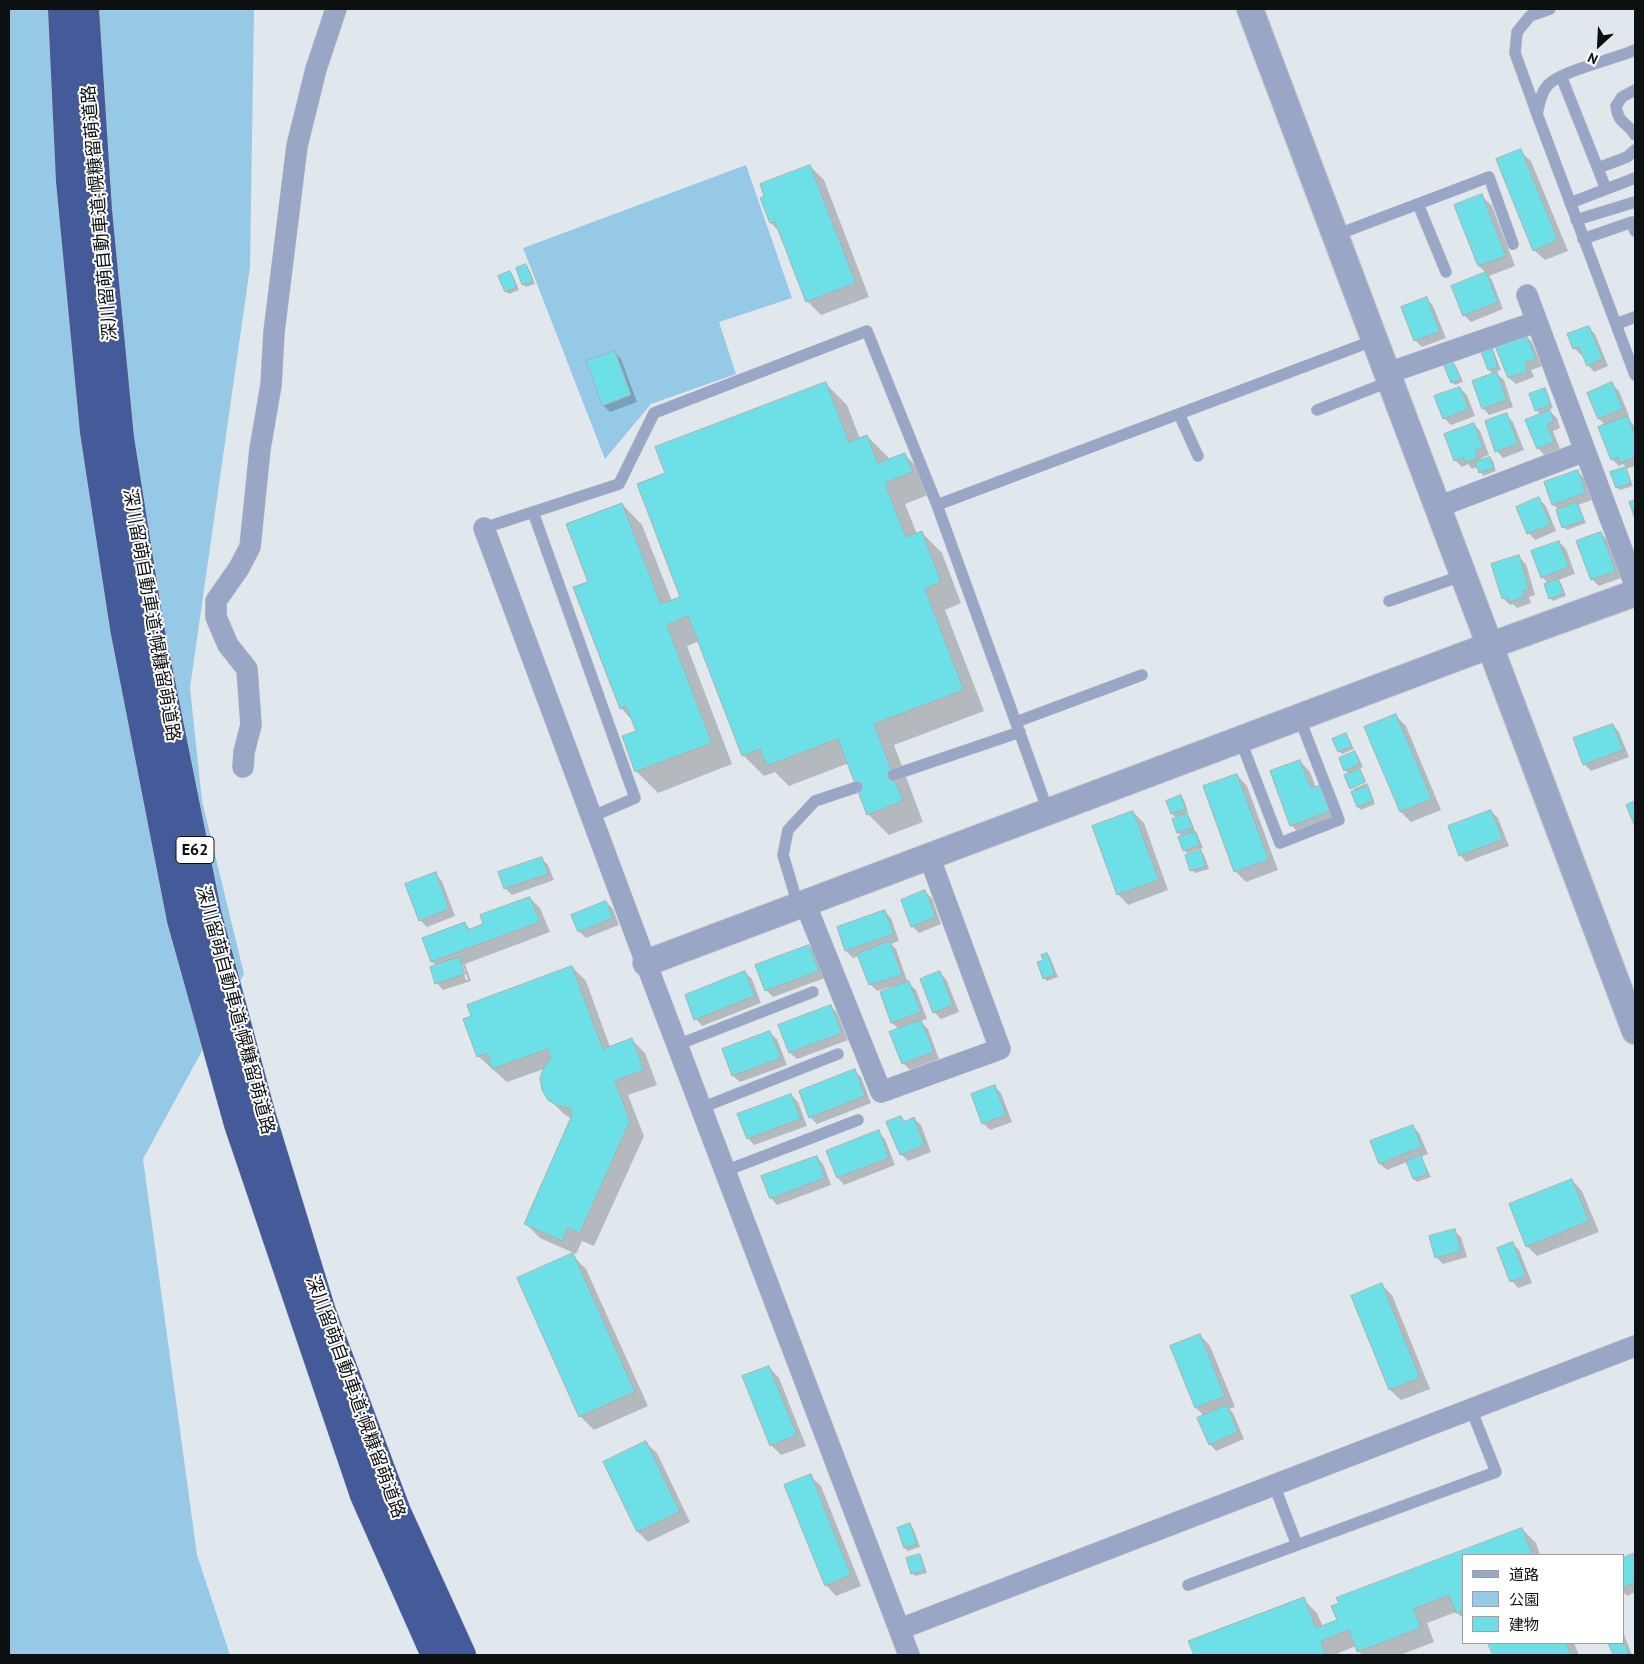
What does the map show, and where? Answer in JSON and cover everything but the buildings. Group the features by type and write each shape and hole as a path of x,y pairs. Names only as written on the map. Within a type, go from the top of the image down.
{"highway":[{"name":"深川留萌自動車道;幌糠留萌道路","path":"62,9 70,181 94,432 124,628 182,920 238,1124 364,1495 435,1655"},
{"name":"深川留萌自動車道;幌糠留萌道路","path":"85,9 98,210 120,438 148,622 208,916 261,1113 322,1312 397,1512 462,1655"}],"street":[{"path":"243,767 244,752 252,725 247,668 228,644 216,617 216,601 239,568 250,547 260,449 271,385 274,332 297,146 316,69 336,9"},
{"path":"1250,9 1635,1032"},
{"path":"1527,296 1635,585"},
{"path":"1389,377 1536,322"},
{"path":"1438,507 1585,452"},
{"path":"484,528 677,1046 909,1655"},
{"path":"646,963 1490,645 1635,593"},
{"path":"802,904 881,1092 1000,1049 929,856"},
{"path":"900,1630 1635,1346"}],"lane":[{"path":"1550,9 1530,16 1516,32 1515,53 1635,375"},
{"path":"1537,114 1541,99 1548,85 1561,76 1634,54"},
{"path":"1561,76 1606,189"},
{"path":"1635,90 1622,96 1616,106 1618,118 1635,136"},
{"path":"1598,168 1626,157 1635,150"},
{"path":"1336,235 1489,177 1513,244"},
{"path":"1570,203 1635,178"},
{"path":"1576,220 1635,202"},
{"path":"1418,204 1446,272"},
{"path":"1583,239 1632,222 1635,231"},
{"path":"1616,324 1635,316"},
{"path":"484,528 619,484 654,413 867,331 937,505 1048,811"},
{"path":"1624,344 1635,339"},
{"path":"937,505 1375,340"},
{"path":"1317,410 1389,377"},
{"path":"1179,414 1198,456"},
{"path":"533,512 635,798 591,817"},
{"path":"1389,601 1464,574"},
{"path":"893,775 1018,727 1142,675"},
{"path":"1240,739 1280,843 1339,820 1299,717"},
{"path":"802,904 783,855 788,830 815,801 857,787"},
{"path":"677,1046 813,992"},
{"path":"701,1108 838,1054"},
{"path":"725,1171 858,1120"},
{"path":"1188,1585 1496,1472 1471,1409"},
{"path":"1274,1485 1297,1545"}],"green space":[{"path":"9,9 254,9 250,267 190,688 202,801 244,974 143,1159 197,1555 230,1655 9,1655"},
{"path":"746,165 792,298 719,322 736,374 651,404 605,459 523,248"}]}
